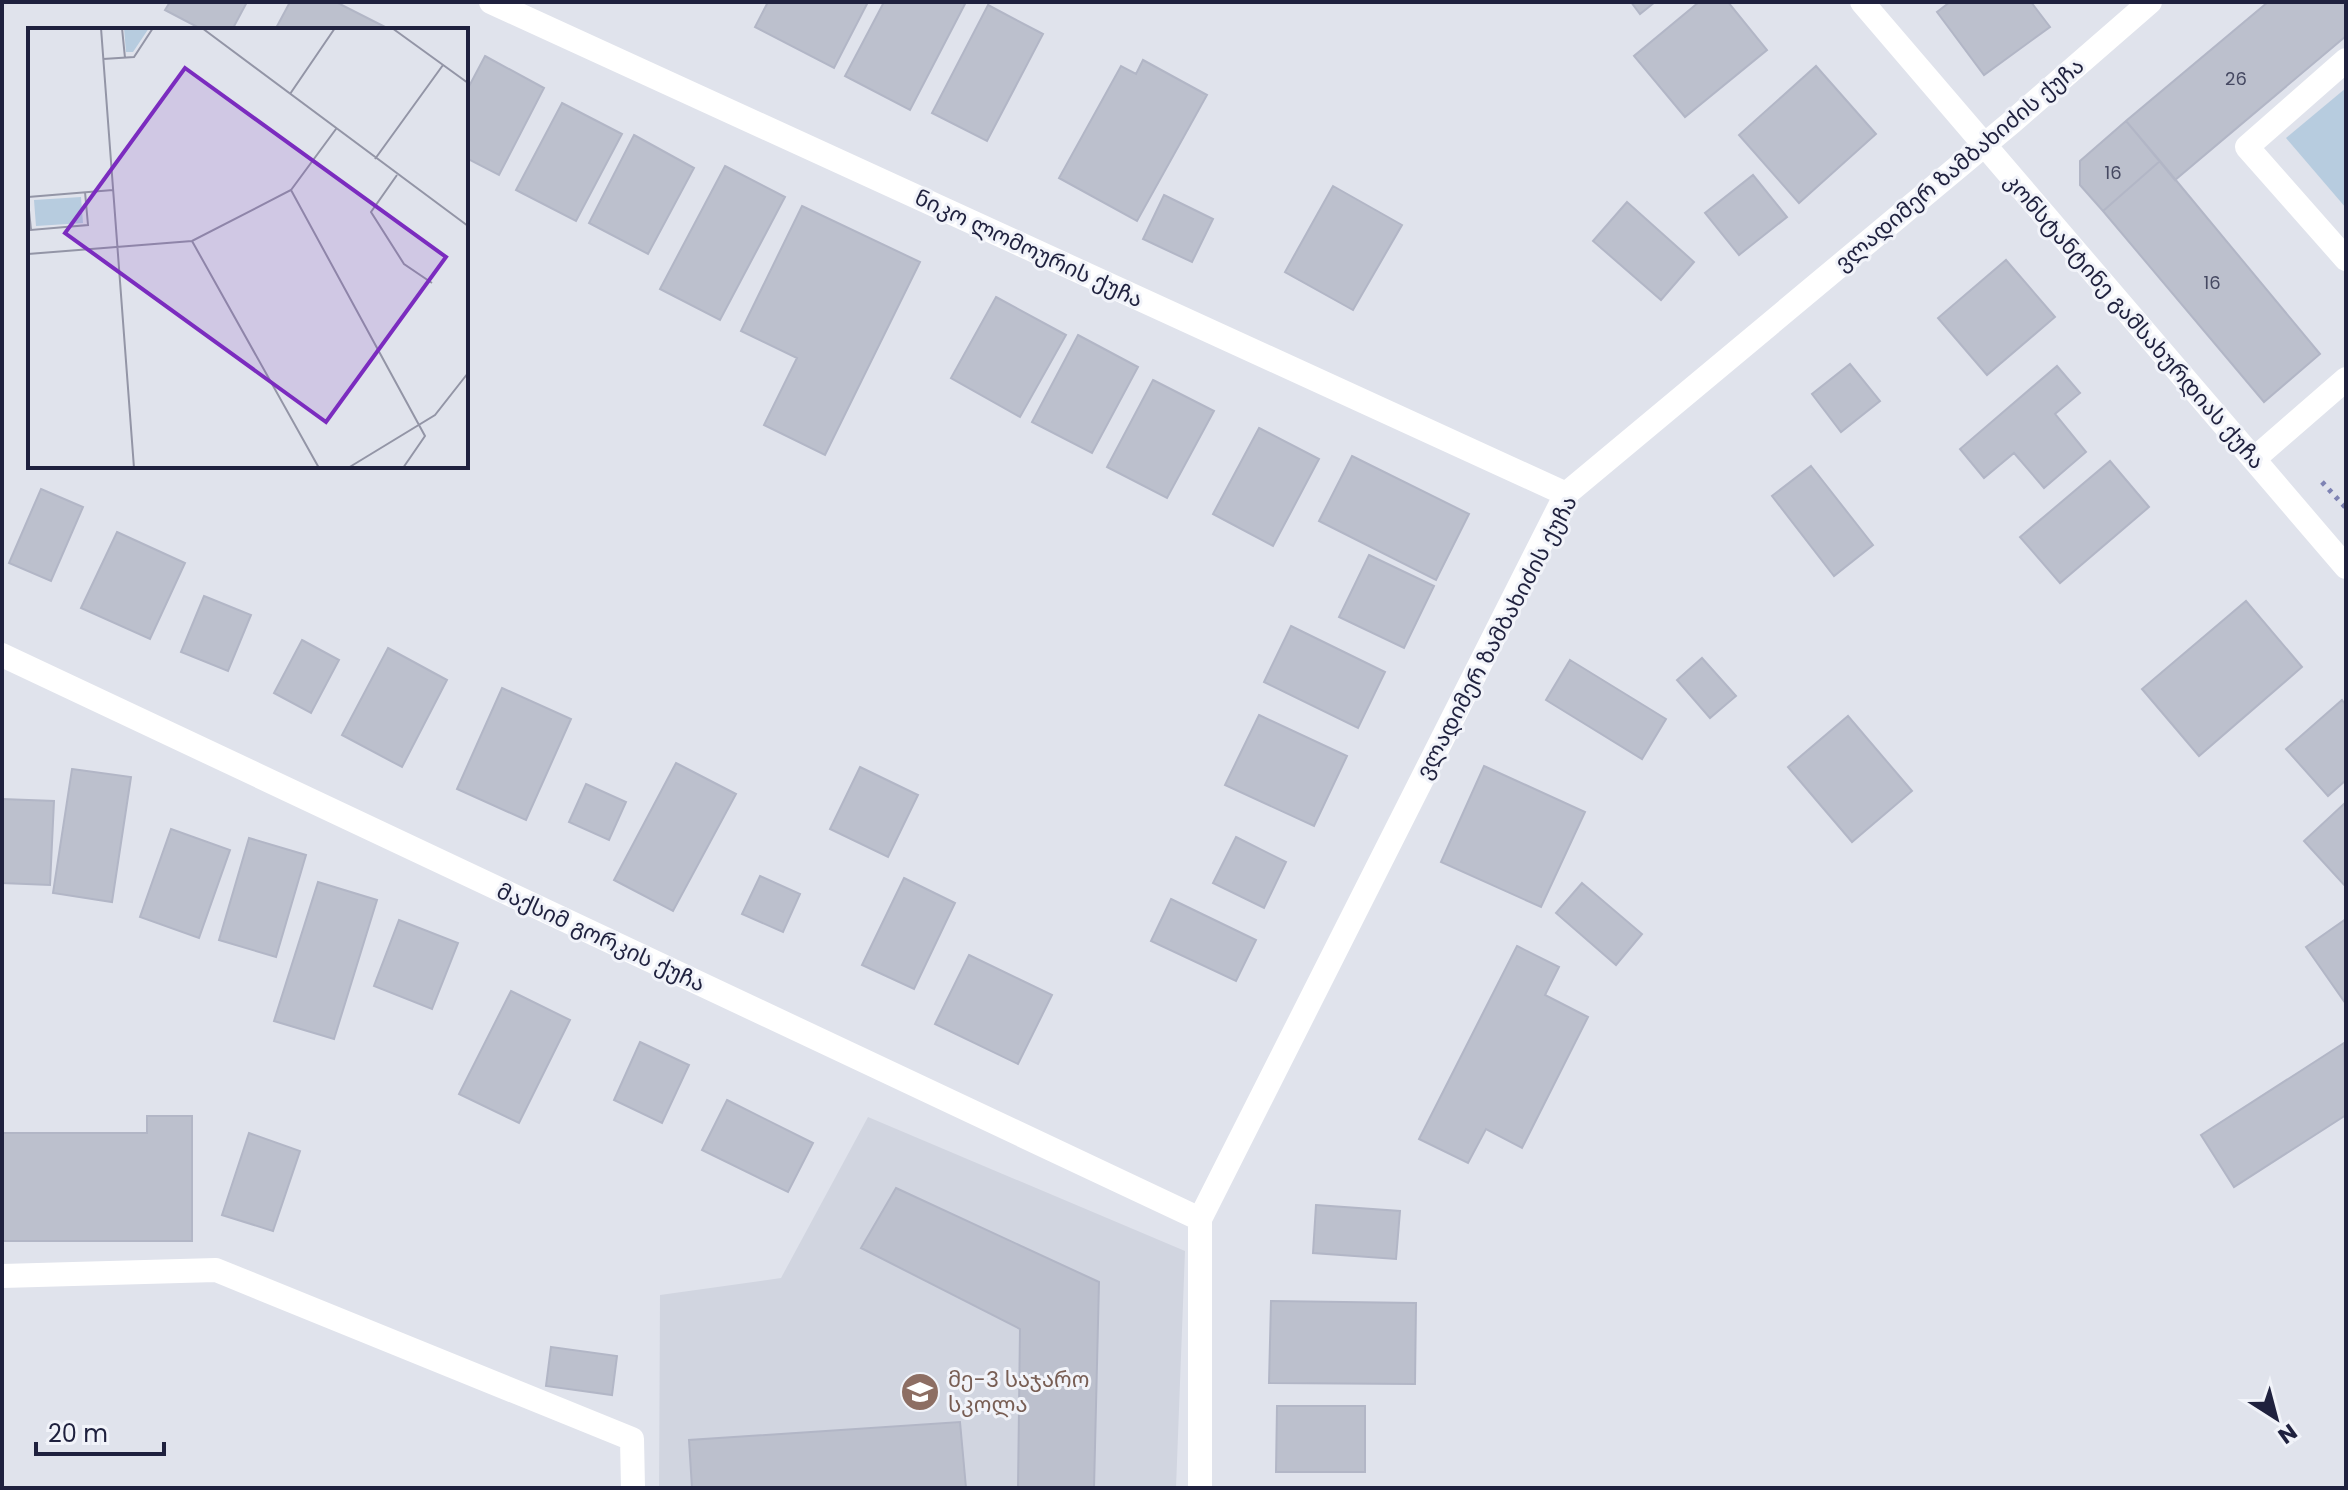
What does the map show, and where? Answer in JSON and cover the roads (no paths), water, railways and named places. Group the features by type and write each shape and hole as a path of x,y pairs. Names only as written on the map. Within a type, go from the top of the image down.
{"street":[{"name":"ნიკო ლომოურის ქუჩა","path":"491,2 1566,494"},
{"name":"კონსტანტინე გამსახურდიას ქუჩა","path":"1862,2 2346,567"},
{"name":"ვლადიმერ ზამბახიძის ქუჩა","path":"1200,1488 1200,1219 1566,494 2150,2"},
{"path":"2346,60 2247,147 2346,259"},
{"path":"2254,459 2346,379"},
{"name":"მაქსიმ გორკის ქუჩა","path":"2,655 1200,1219"},
{"path":"2,1276 216,1270 632,1439 633,1488"}],"place":[{"name":"მე-3 საჯარო სკოლა","path":"920,1392"}]}
